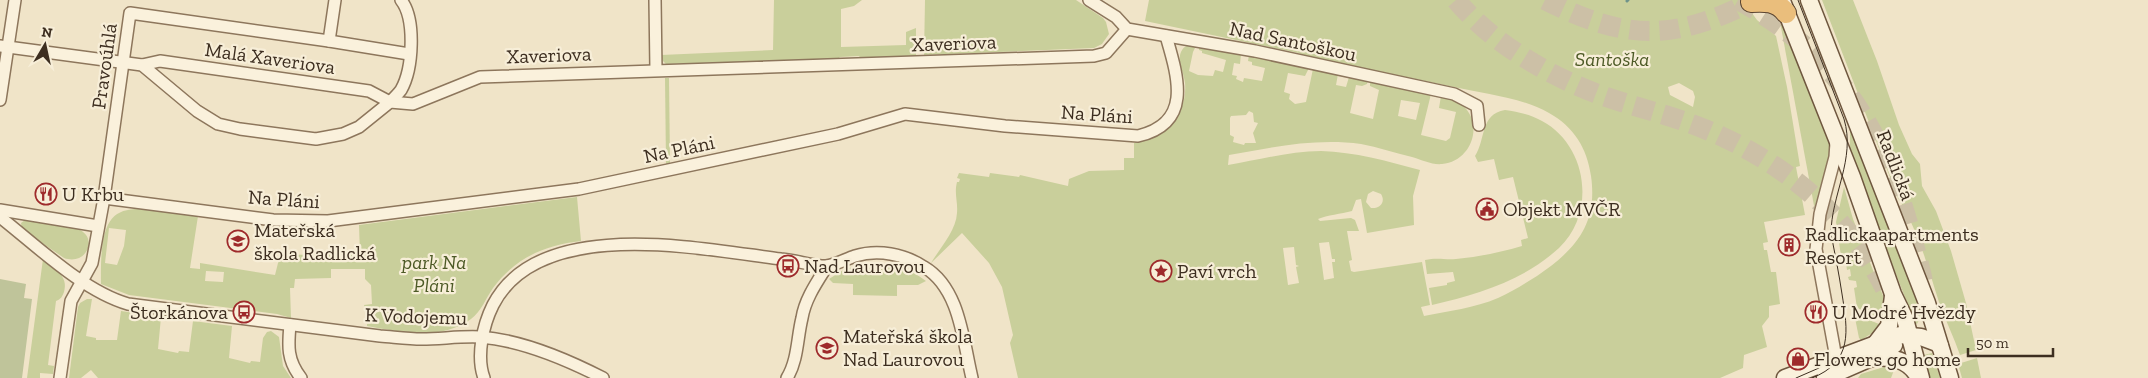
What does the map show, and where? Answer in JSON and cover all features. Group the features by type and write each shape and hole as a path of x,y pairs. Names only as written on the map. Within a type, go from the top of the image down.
{"highway":[{"path":"1752,1 1784,6"}],"main road":[{"name":"Radlická","path":"1809,0 1927,303 1950,378"},
{"path":"1784,6 1836,138 1893,294 1911,336 1920,378"},
{"path":"1873,351 1890,326 1893,294"},
{"path":"1825,378 1873,351 1911,336 1923,323 1927,303"},
{"path":"1911,336 1929,339 1940,346"},
{"path":"1784,378 1836,358 1873,351 1903,361 1920,378"}],"street":[{"path":"0,100 4,46 15,0"},
{"path":"329,41 335,0"},
{"path":"4,46 142,65 197,111 218,124 240,129 316,139 343,134 359,127 390,102 401,90 406,74 411,28 406,7 401,0"},
{"path":"655,0 656,70"},
{"path":"1090,0 1116,18 1127,29"},
{"name":"Pravoúhlá","path":"83,281 92,264 104,198 130,14 329,41 409,54"},
{"name":"Xaveriova","path":"390,102 413,104 480,77 656,70 920,64 1094,56 1106,53 1127,29"},
{"name":"Nad Santoškou","path":"1127,29 1254,51 1454,94 1477,106 1479,125"},
{"name":"Na Pláni","path":"104,198 273,220 328,221 579,189 838,134 905,114 1005,126 1138,136 1154,131 1175,110 1178,80 1166,36"},
{"name":"Malá Xaveriova","path":"142,65 160,61 369,91 390,102"},
{"path":"1836,138 1836,152 1820,214 1816,248 1836,358"},
{"path":"0,210 98,226"},
{"name":"K Vodojemu","path":"0,217 102,294 128,304 290,325 420,339 482,338 490,311 508,284 532,264 545,257 576,248 652,245 684,247 827,266 858,255 875,253 903,257 925,267 938,279 950,295 956,310 972,378"},
{"path":"787,378 794,363 802,316 811,293 827,266"},
{"path":"60,378 71,302 83,281"},
{"path":"290,325 288,350 294,368 301,378"},
{"path":"484,378 481,363 482,338 519,344 585,369 603,378"}],"green space":[{"path":"774,0 862,0 854,6 841,9 841,47 906,45 906,32 916,28 916,55 913,58 861,59 859,56 840,57 838,59 666,64 663,61 661,55 773,50"},
{"path":"925,0 1076,0 1103,18 1109,34 1102,44 1094,48 924,55"},
{"name":"Santoška","path":"1149,0 1745,0 1757,20 1776,36 1787,87 1800,166 1796,167 1805,215 1764,222 1768,242 1763,243 1764,250 1767,250 1771,272 1776,272 1780,304 1769,306 1769,317 1762,326 1767,347 1744,355 1743,368 1720,378 1018,378 1010,343 1013,335 1002,287 989,263 962,233 931,263 951,233 956,220 956,190 957,182 960,179 957,178 959,173 989,177 990,173 1019,177 1020,175 1068,186 1069,179 1089,171 1124,170 1124,158 1134,158 1134,143 1155,136 1172,123 1178,115 1185,95 1185,83 1180,56 1186,46 1197,44 1193,52 1189,71 1198,75 1213,76 1215,70 1223,72 1226,60 1202,53 1199,50 1199,45 1241,54 1240,64 1234,63 1232,75 1237,76 1236,79 1243,82 1244,78 1262,81 1265,68 1252,65 1252,62 1248,61 1249,55 1309,68 1305,76 1288,73 1284,92 1290,94 1289,99 1295,104 1306,102 1313,69 1338,74 1336,85 1346,87 1349,77 1368,80 1367,84 1362,86 1356,85 1350,113 1373,119 1379,90 1370,86 1370,81 1431,94 1421,135 1446,141 1450,138 1456,112 1439,108 1441,96 1450,98 1462,105 1469,113 1473,122 1472,141 1461,157 1452,162 1442,164 1431,163 1367,145 1344,142 1295,144 1229,155 1228,165 1298,152 1334,152 1371,158 1420,170 1413,196 1414,225 1367,233 1361,199 1356,200 1352,211 1318,219 1320,221 1351,218 1355,220 1359,231 1347,231 1352,260 1349,261 1351,271 1422,262 1430,305 1421,307 1424,316 1480,304 1518,288 1551,266 1573,246 1587,222 1591,209 1592,193 1591,176 1583,147 1566,125 1549,113 1527,103 1502,97 1305,57 1299,53 1145,21","holes":["1679,83 1693,91 1695,97 1693,107 1670,95 1668,87","1401,100 1420,103 1416,120 1398,116","1249,111 1253,113 1254,122 1258,123 1253,133 1256,143 1245,143 1244,145 1233,142 1234,137 1230,135 1231,116 1246,115","1373,191 1381,194 1383,200 1381,204 1371,208 1366,202 1368,194","1329,242 1332,259 1335,259 1335,262 1332,262 1334,278 1324,280 1319,243","1294,247 1296,265 1299,266 1296,267 1299,283 1288,285 1283,248"]},
{"path":"1822,0 1853,0 1899,125 1912,154 1920,164 1922,186 1936,211 1951,251 1966,303 1976,350 1960,355 1941,309 1912,223 1898,198"},
{"path":"1778,11 1832,148 1815,211"},
{"path":"665,78 669,78 670,164 666,165"},
{"path":"1505,110 1528,115 1542,121 1557,132 1569,146 1577,162 1582,180 1579,216 1571,233 1559,248 1530,269 1515,278 1483,291 1432,305 1429,288 1447,285 1447,283 1455,281 1453,272 1427,274 1425,260 1456,259 1490,254 1522,246 1521,240 1528,238 1513,177 1499,180 1494,159 1478,162 1475,156 1487,122 1497,112"},
{"path":"1853,131 1921,307 1921,316 1917,324 1850,156 1850,132"},
{"path":"1844,187 1853,219 1885,301 1886,321 1857,308 1854,288 1857,287 1856,281 1849,280 1848,277 1851,276 1850,269 1847,270 1845,256 1841,256 1836,222"},
{"name":"park Na Pláni","path":"577,197 581,241 543,250 521,261 493,288 478,313 471,319 459,326 434,332 393,331 367,326 367,324 371,323 370,312 366,313 364,305 372,304 371,285 365,279 365,269 331,269 331,278 295,279 294,288 290,288 291,318 277,314 129,295 101,284 105,234 111,220 121,212 134,209 198,216 190,268 200,269 200,263 275,275 280,255 360,254 359,225","holes":["109,228 126,230 124,246 117,265 105,263","206,271 224,272 223,282 205,281"]},
{"path":"25,220 61,225 80,230 88,239 89,245 87,250 78,258 64,258 22,229 21,223"},
{"path":"43,259 60,273 65,286 62,297 56,301 48,365 54,366 53,374 40,373 40,378 27,378"},
{"path":"872,263 901,267 913,272 926,281 918,285 897,285 897,296 853,295 853,284 833,283 829,279 845,269"},
{"path":"0,279 26,284 24,298 32,299 22,378 0,378"},
{"path":"87,299 92,299 86,336 96,338 96,340 117,340 121,311 161,317 158,349 178,353 179,351 189,352 193,321 232,326 229,358 250,363 251,361 260,362 263,338 267,332 271,331 279,337 283,366 291,378 98,378 91,370 81,378 69,378 78,307 80,303"},
{"path":"1857,315 1879,324 1874,332 1861,340 1855,318"},
{"path":"1932,353 1940,378 1929,378 1924,355"},
{"path":"1977,358 1981,378 1962,378 1958,364"},
{"path":"1884,367 1894,370 1891,378 1858,378 1861,374"}],"tunnel":[{"path":"1456,0 1487,31 1523,57 1562,79 1603,96 1682,120 1736,143 1764,159 1790,177 1836,219 1874,269 1889,297"},
{"path":"1545,0 1599,23 1624,29 1648,31 1696,24 1751,2"},
{"path":"1738,0 1779,26 1813,54 1841,85 1864,118 1883,154 1899,194 1923,281"}],"tram line":[{"path":"1798,0 1844,119 1847,134 1845,163 1832,220 1831,234 1846,320 1845,344 1835,363 1812,378"},
{"path":"1796,378 1819,368"}],"place":[{"name":"U Krbu","path":"46,194"},
{"name":"Objekt MVČR","path":"1487,209"},
{"name":"Mateřská škola Radlická","path":"238,241"},
{"name":"Radlickaapartments Resort","path":"1789,245"},
{"name":"Nad Laurovou","path":"788,266"},
{"name":"Paví vrch","path":"1161,271"},
{"name":"Štorkánova","path":"244,312"},
{"name":"U Modré Hvězdy","path":"1816,312"},
{"name":"Mateřská škola Nad Laurovou","path":"827,348"},
{"name":"Flowers go home","path":"1798,359"}]}
